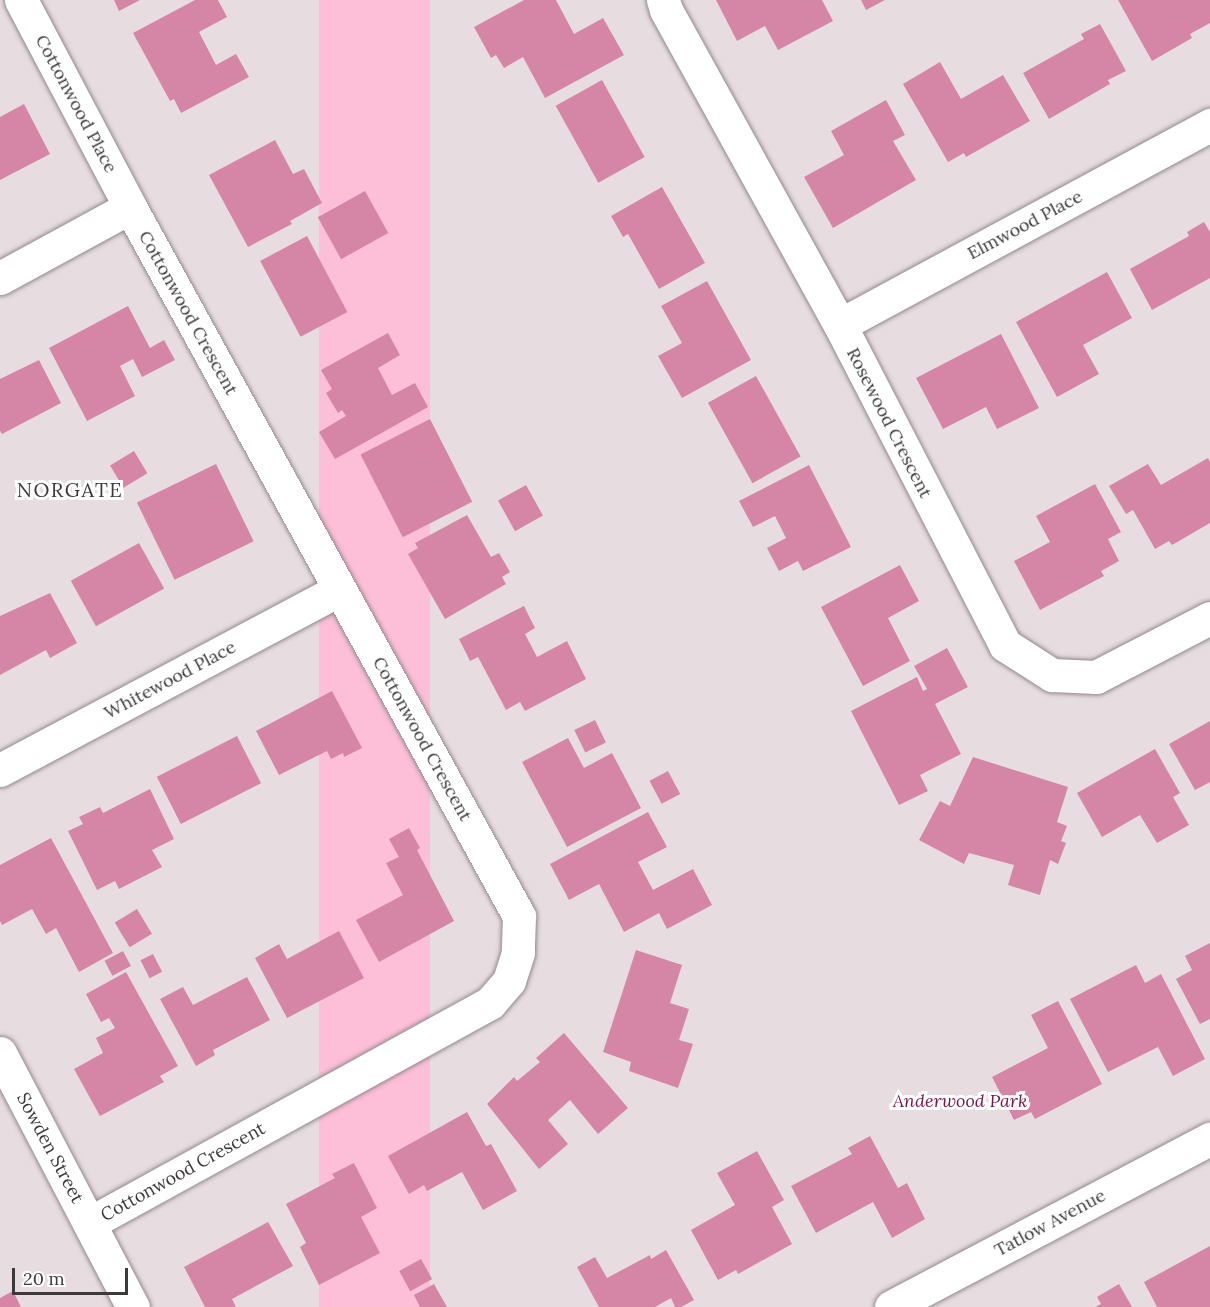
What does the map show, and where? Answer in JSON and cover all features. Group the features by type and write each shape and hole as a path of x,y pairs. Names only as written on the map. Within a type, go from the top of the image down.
{"street":[{"name":"Cottonwood Place","path":"21,0 130,207"},
{"name":"Rosewood Crescent","path":"663,0 666,10 840,325 1005,645 1052,675 1096,678 1210,618"},
{"name":"Elmwood Place","path":"840,325 1210,125"},
{"path":"0,278 130,207"},
{"name":"Cottonwood Crescent","path":"90,1223 490,1003 509,981 518,953 519,916 130,207"},
{"name":"Whitewood Place","path":"0,770 339,590"},
{"name":"Sowden Street","path":"0,1053 133,1307"},
{"name":"Tatlow Avenue","path":"891,1307 1210,1139"}],"green space":[{"path":"319,0 430,0 430,1307 319,1307"}],"building":[{"path":"114,0 140,0 119,11"},
{"path":"195,0 218,0 227,17 199,32 216,65 236,54 249,77 181,113 174,99 170,101 133,33"},
{"path":"524,0 556,0 574,34 603,18 624,55 545,98 523,57 504,68 496,55 491,58 474,27"},
{"path":"716,0 822,0 833,21 778,50 765,26 737,41"},
{"path":"861,0 885,0 866,10"},
{"path":"1118,0 1210,0 1210,23 1190,34 1192,38 1152,61"},
{"path":"1100,24 1126,71 1108,80 1110,84 1049,119 1023,73 1084,39 1081,34"},
{"path":"940,62 961,99 1003,75 1030,121 966,157 964,153 948,162 903,84"},
{"path":"602,80 645,157 598,183 556,106"},
{"path":"886,100 905,135 893,141 916,180 833,228 804,177 844,155 831,131"},
{"path":"24,104 50,154 0,180 0,117"},
{"path":"275,140 293,174 304,169 322,203 290,221 292,224 248,247 209,175"},
{"path":"662,187 705,263 659,289 628,234 623,237 611,216"},
{"path":"365,191 388,233 341,259 318,217"},
{"path":"1204,222 1210,232 1210,278 1152,310 1130,269 1189,236 1187,232"},
{"path":"307,236 347,312 301,337 260,261"},
{"path":"1107,272 1132,318 1083,345 1099,374 1057,397 1016,322"},
{"path":"707,281 751,360 682,398 658,356 682,343 661,306"},
{"path":"128,306 150,348 164,340 175,360 142,377 133,359 120,366 135,396 87,421 49,348"},
{"path":"388,333 400,355 378,368 392,395 415,383 428,407 335,459 319,432 346,416 342,410 338,413 326,393 332,389 321,370"},
{"path":"1001,334 1039,408 997,429 986,407 943,429 916,378"},
{"path":"39,360 61,403 2,434 0,431 0,379"},
{"path":"756,376 801,456 752,483 708,403"},
{"path":"430,419 472,502 403,537 361,454"},
{"path":"134,451 147,473 123,488 110,465"},
{"path":"1208,458 1210,462 1210,523 1172,545 1169,541 1155,549 1133,510 1126,514 1109,486 1148,464 1161,485"},
{"path":"216,464 254,541 175,580 137,503"},
{"path":"809,465 851,547 803,571 798,561 779,571 767,548 786,538 775,516 753,527 739,501"},
{"path":"1095,484 1121,532 1108,539 1119,561 1101,571 1104,576 1040,610 1014,561 1050,542 1036,516"},
{"path":"526,485 543,516 515,531 498,501"},
{"path":"467,515 491,557 499,553 510,572 502,577 506,584 445,619 408,554 418,548 415,543"},
{"path":"139,543 164,588 96,626 71,581"},
{"path":"900,565 919,601 888,618 910,661 863,686 821,607"},
{"path":"50,593 77,643 50,658 46,650 0,675 0,616"},
{"path":"524,606 535,628 525,634 537,657 567,641 586,679 525,711 520,702 506,710 478,657 470,661 459,639"},
{"path":"947,648 968,687 935,704 961,754 920,775 928,791 899,805 851,711 917,677 923,691 927,689 914,666"},
{"path":"332,691 362,748 344,757 343,753 331,759 327,751 279,775 256,731"},
{"path":"595,720 606,742 585,753 574,730"},
{"path":"1210,721 1210,782 1195,790 1169,744"},
{"path":"237,736 261,783 181,824 157,777"},
{"path":"568,738 584,768 612,753 641,808 567,847 522,762"},
{"path":"1155,749 1180,793 1173,797 1189,825 1157,843 1140,815 1102,837 1077,793"},
{"path":"973,757 1068,787 1057,822 1067,826 1061,841 1066,843 1058,864 1050,860 1040,895 1008,885 1014,865 969,853 964,864 919,840 940,801 950,806"},
{"path":"668,771 680,794 662,804 649,781"},
{"path":"150,789 174,839 152,850 162,867 119,889 115,881 97,890 68,831 83,824 79,817 100,807 103,813"},
{"path":"648,812 667,847 638,862 653,890 693,869 712,905 667,929 659,913 624,932 599,884 569,900 550,864"},
{"path":"409,828 420,848 417,850 454,921 379,962 356,920 403,895 386,863 399,857 389,839"},
{"path":"51,838 113,953 79,972 56,928 46,934 32,909 2,925 0,921 0,865"},
{"path":"137,909 152,934 130,947 115,922"},
{"path":"339,931 364,978 287,1018 255,958 279,944 287,959"},
{"path":"1210,943 1210,1019 1200,1024 1176,979 1192,970 1185,956"},
{"path":"636,950 682,965 670,1003 689,1009 679,1040 693,1044 678,1088 629,1071 631,1062 603,1052"},
{"path":"123,951 131,966 112,976 104,961"},
{"path":"153,954 162,972 150,978 141,960"},
{"path":"1136,965 1145,983 1161,974 1205,1059 1173,1076 1158,1047 1108,1072 1070,999"},
{"path":"126,972 178,1066 160,1076 164,1082 100,1116 74,1069 103,1053 96,1038 115,1028 109,1018 101,1022 86,994"},
{"path":"247,977 270,1020 213,1050 215,1055 196,1066 160,999 183,987 193,1005"},
{"path":"1058,1001 1102,1084 1035,1119 1031,1112 1014,1120 992,1077 1048,1048 1031,1015"},
{"path":"564,1033 628,1108 598,1134 570,1100 548,1120 568,1144 539,1169 487,1104 514,1077 517,1081 540,1062 536,1058"},
{"path":"467,1112 486,1146 491,1144 517,1191 483,1210 462,1172 427,1191 424,1185 409,1194 388,1156"},
{"path":"870,1136 898,1188 907,1183 925,1219 892,1238 873,1202 816,1233 791,1186 852,1154 848,1148"},
{"path":"757,1151 784,1200 772,1207 792,1244 738,1274 736,1270 718,1280 691,1230 735,1205 717,1173"},
{"path":"354,1163 377,1208 361,1217 380,1253 319,1285 300,1247 306,1243 286,1204 335,1178 332,1174"},
{"path":"268,1222 293,1266 232,1299 236,1307 205,1307 184,1267"},
{"path":"1210,1246 1210,1307 1157,1307 1144,1282"},
{"path":"666,1250 694,1300 681,1307 675,1307 671,1298 655,1307 599,1307 577,1267 595,1257 607,1278 650,1255 651,1259"},
{"path":"421,1259 432,1279 410,1291 399,1271"},
{"path":"434,1284 447,1307 420,1307 414,1295"},
{"path":"1119,1284 1132,1307 1095,1307 1101,1304 1097,1297"},
{"path":"13,1291 21,1307 0,1307 0,1298"}],"district":[{"name":"NORGATE","path":"70,489"}],"park label":[{"name":"Anderwood Park","path":"960,1101"}]}
